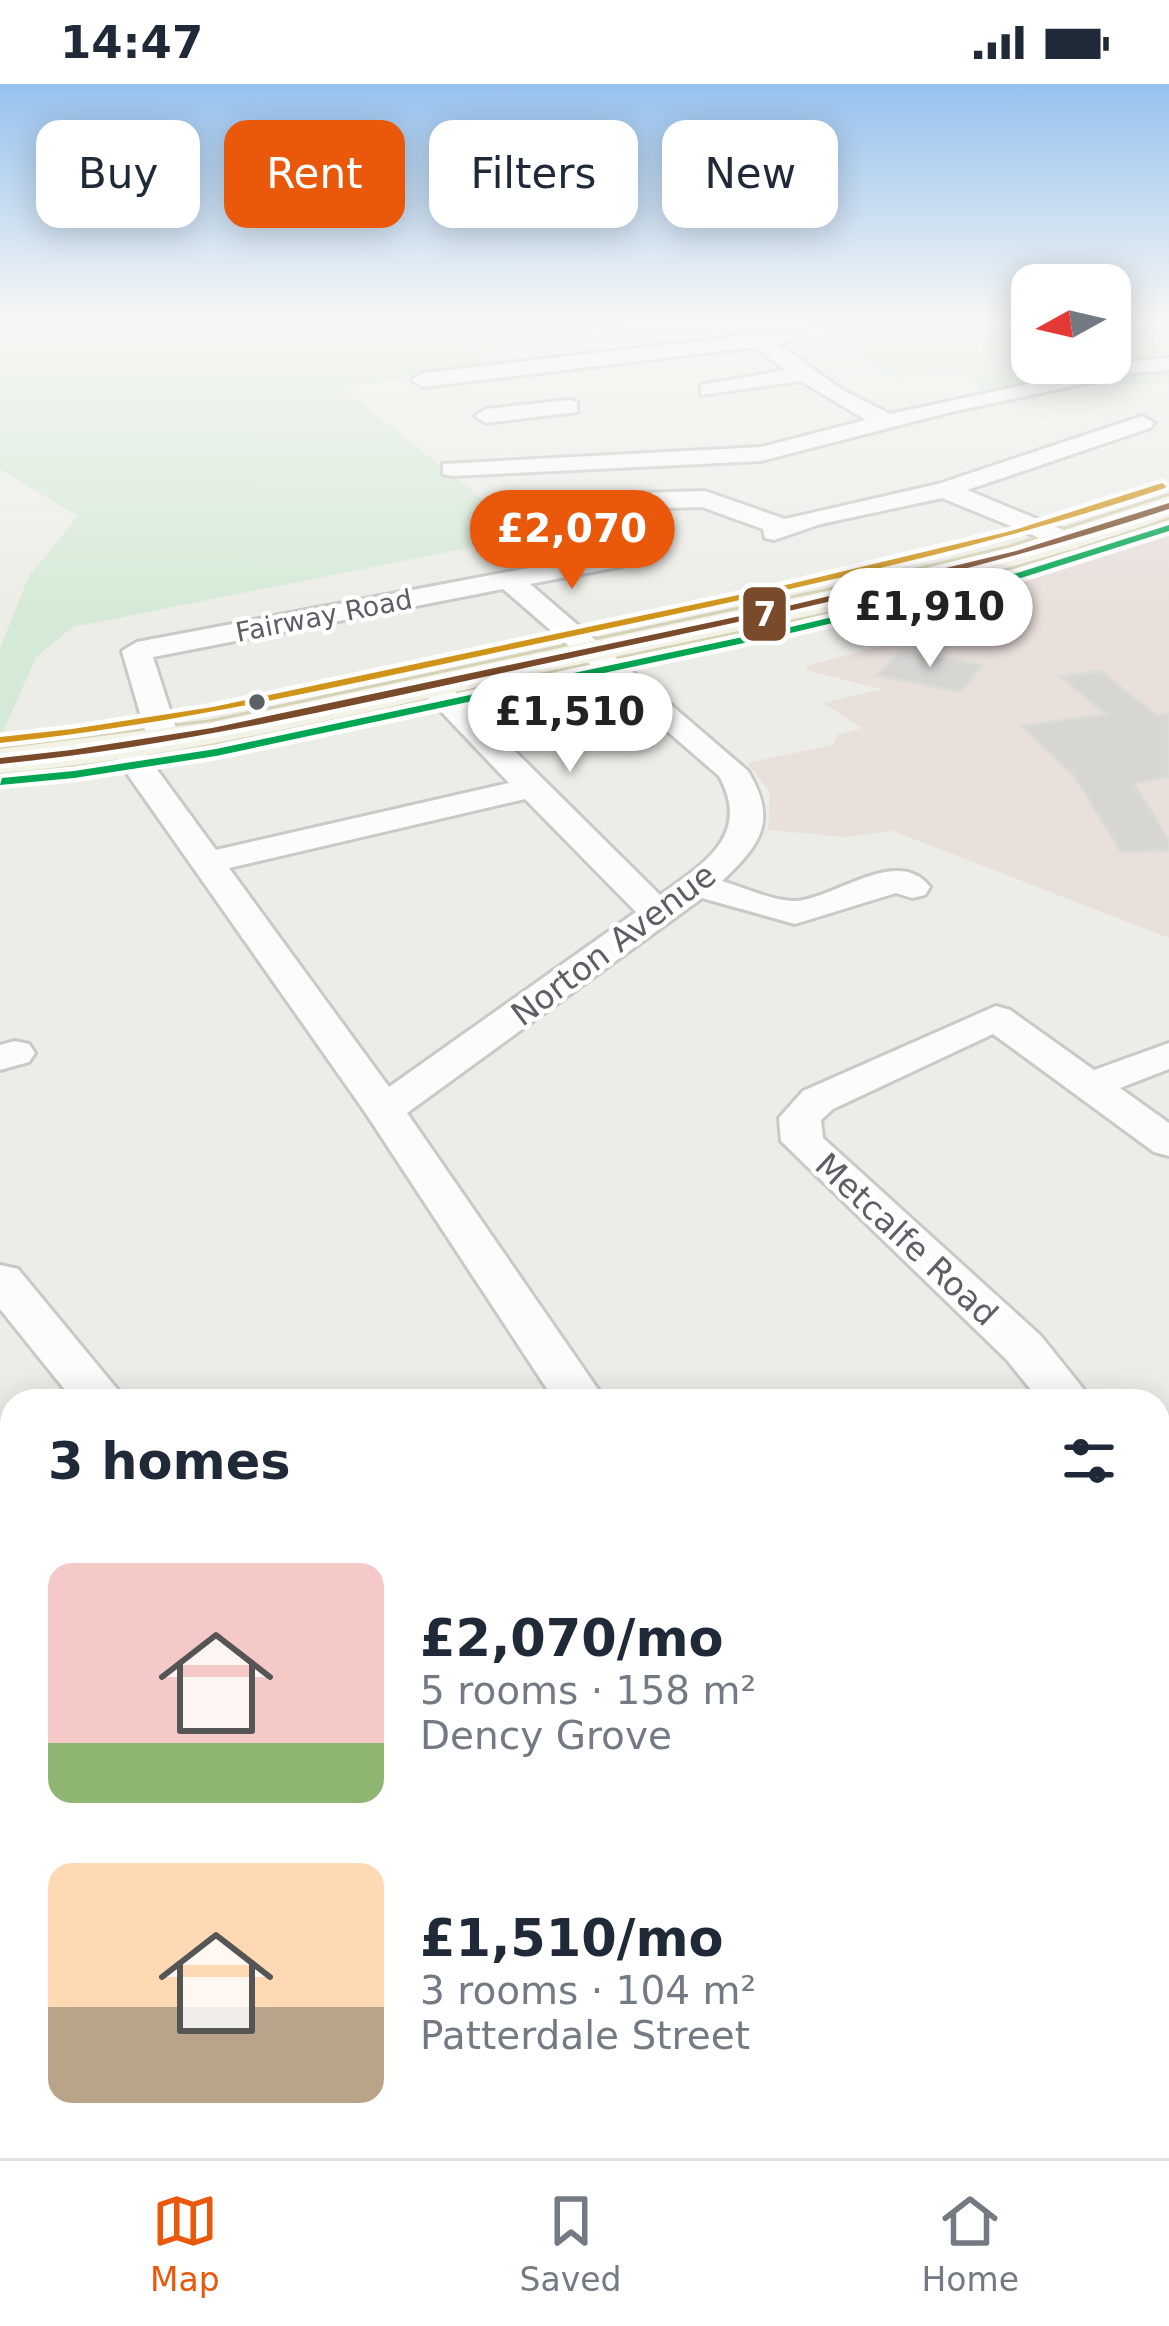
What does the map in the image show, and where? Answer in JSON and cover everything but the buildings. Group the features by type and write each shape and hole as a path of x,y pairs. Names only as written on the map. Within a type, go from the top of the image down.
{"main road":[{"path":"0,761 145,745 432,686 962,571 1166,510"}],"street":[{"path":"482,415 489,420 521,415"},
{"path":"874,415 886,421"},
{"path":"452,469 539,459 760,454 804,447 916,415"},
{"path":"608,504 705,499 779,530 944,490 1137,415"},
{"path":"944,490 1069,542"},
{"name":"Fairway Road","path":"145,745 137,651 614,560"},
{"name":"Norton Avenue","path":"384,1111 697,885 726,858 752,820 749,796 732,772 510,580"},
{"path":"432,686 658,914"},
{"path":"145,745 207,863 384,1111 573,1389"},
{"path":"207,863 533,787"},
{"path":"697,885 795,913 900,880 912,887"},
{"name":"Metcalfe Road","path":"1058,1389 1024,1348 814,1155 800,1130 806,1108 818,1100 996,1018 1091,1085"},
{"path":"1091,1085 1169,1055"},
{"path":"1091,1085 1169,1143"},
{"path":"2,1280 92,1389"}],"shaded area":[{"path":"1169,525 1169,938 893,831 845,837 768,830 770,792 747,763 833,745 837,735 862,728 823,703 882,689 805,670 810,665 998,615 942,582"}],"green space":[{"path":"0,415 376,415 490,505 542,533 73,627 36,657 0,739 0,648 29,576 78,516 0,469"}],"transit line":[{"path":"0,740 213,710 790,587 1015,533 1162,486"},
{"name":"7","path":"0,761 212,732 792,608 1019,553 1169,506"},
{"path":"2,782 216,753 795,629 1021,575 1169,528"}]}
